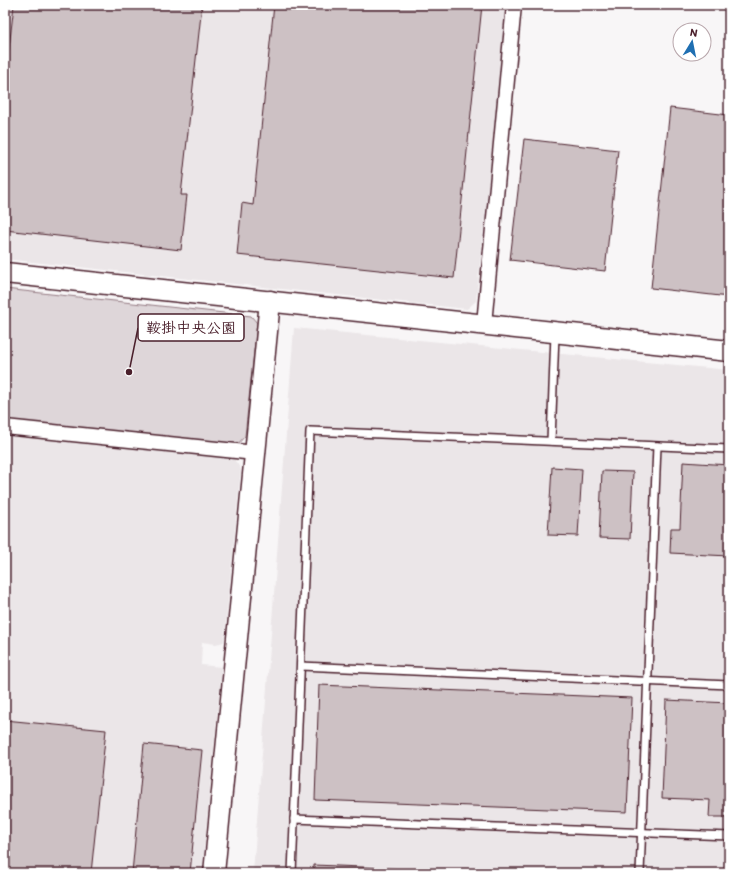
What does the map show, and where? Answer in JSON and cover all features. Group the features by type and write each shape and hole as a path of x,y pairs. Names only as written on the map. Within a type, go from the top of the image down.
{"street":[{"path":"484,324 514,5"},
{"path":"5,273 729,351"},
{"path":"214,873 270,301"},
{"path":"5,427 255,453"}],"lane":[{"path":"551,441 556,332"},
{"path":"292,873 310,431 729,449"},
{"path":"640,873 657,446"},
{"path":"300,666 729,685"},
{"path":"294,819 729,836"}],"shaded area":[{"path":"5,5 508,5 476,301 467,309 5,259"},
{"path":"5,289 251,316 257,323 245,436 236,446 5,421"},
{"path":"294,328 729,370 729,873 253,873"},
{"path":"5,433 233,458 241,469 224,642 216,644 202,642 201,665 222,667 202,873 5,873"}],"building":[{"path":"14,5 202,5 181,195 187,195 181,250 5,230 5,82"},
{"path":"274,5 482,5 454,278 237,255 242,203 253,205"},
{"path":"670,108 729,115 729,297 651,288"},
{"path":"524,139 618,150 605,271 510,260"},
{"path":"683,462 729,465 729,556 670,553 671,528 680,528"},
{"path":"552,467 582,469 578,536 548,535"},
{"path":"602,471 633,472 630,539 599,538"},
{"path":"319,685 632,698 627,812 315,800"},
{"path":"666,700 729,703 729,817 709,817 710,800 662,798"},
{"path":"5,720 106,730 91,873 5,873"},
{"path":"144,744 202,750 190,873 132,873"},
{"path":"314,865 503,873 314,873"}],"place":[{"name":"鞍掛中央公園","path":"129,372"}]}
